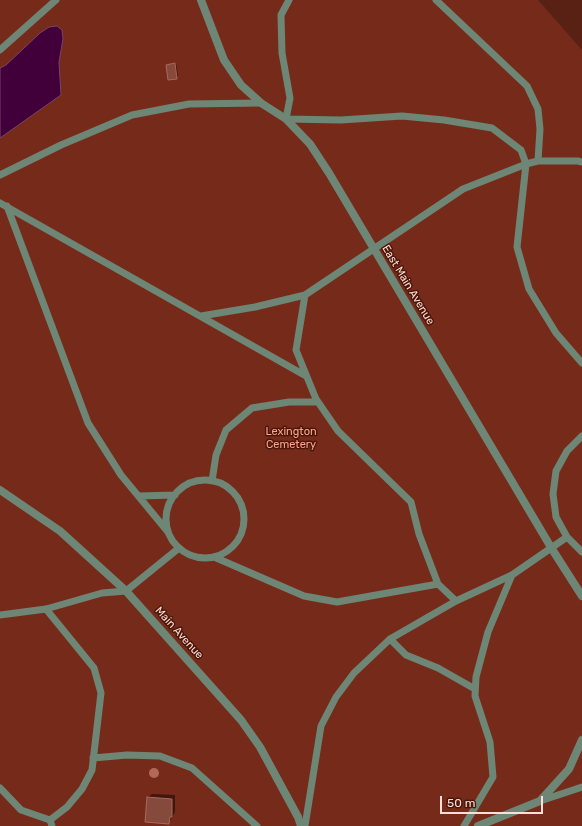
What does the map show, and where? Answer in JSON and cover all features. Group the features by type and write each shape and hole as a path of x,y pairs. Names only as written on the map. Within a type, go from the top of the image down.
{"street":[{"name":"East Main Avenue","path":"201,0 224,60 241,85 261,103 286,120 310,144 552,549 582,596"},
{"name":"Main Avenue","path":"0,490 60,531 126,591 241,720 260,747 298,817 301,826"},
{"path":"478,826 540,801 569,769 582,740"}],"lane":[{"path":"0,50 56,0"},
{"path":"289,0 281,15 282,53 290,98 286,120 341,120 402,116 444,120 492,128 521,150 526,164 517,246 529,289 556,333 582,364"},
{"path":"436,0 526,86 538,108 540,129 538,161"},
{"path":"0,174 61,145 132,115 189,104 261,103"},
{"path":"201,316 255,307 305,295 463,189 526,164 538,161 582,162"},
{"path":"3,204 306,376"},
{"path":"3,204 88,423 121,474 168,532 179,548 196,557 214,557 304,596 337,602 438,584"},
{"path":"305,295 296,350 318,402 338,431 410,502 419,534 438,584 456,601"},
{"path":"212,481 216,455 226,430 252,408 289,402 318,402"},
{"path":"582,436 567,451 556,471 553,494 556,517 567,537 582,552"},
{"path":"168,532 166,513 174,495 182,487 191,482 201,480 212,481 223,485 232,491 240,501 244,524 234,545 225,552 214,557"},
{"path":"139,496 174,495"},
{"path":"305,826 321,726 336,697 354,673 390,639 456,601 512,574 552,549 567,537"},
{"path":"0,616 46,609 102,593 126,591 179,548"},
{"path":"464,826 493,777 490,742 475,696 476,677 488,632 512,574"},
{"path":"0,788 21,810 51,823 67,807 82,788 92,770 100,693 94,668 46,609"},
{"path":"390,639 406,655 438,668 475,688"},
{"path":"93,758 127,755 160,756 192,768 257,826"},
{"path":"540,801 582,787"}],"green space":[{"name":"Lexington Cemetery","path":"0,0 538,0 582,50 582,826 0,826"}],"shaded area":[{"path":"57,26 62,30 63,39 59,62 61,95 0,138 0,68 6,65 40,33 49,27"}],"building":[{"path":"175,63 177,79 168,80 166,65"},
{"path":"147,797 172,799 172,817 170,817 169,824 145,822"}]}
